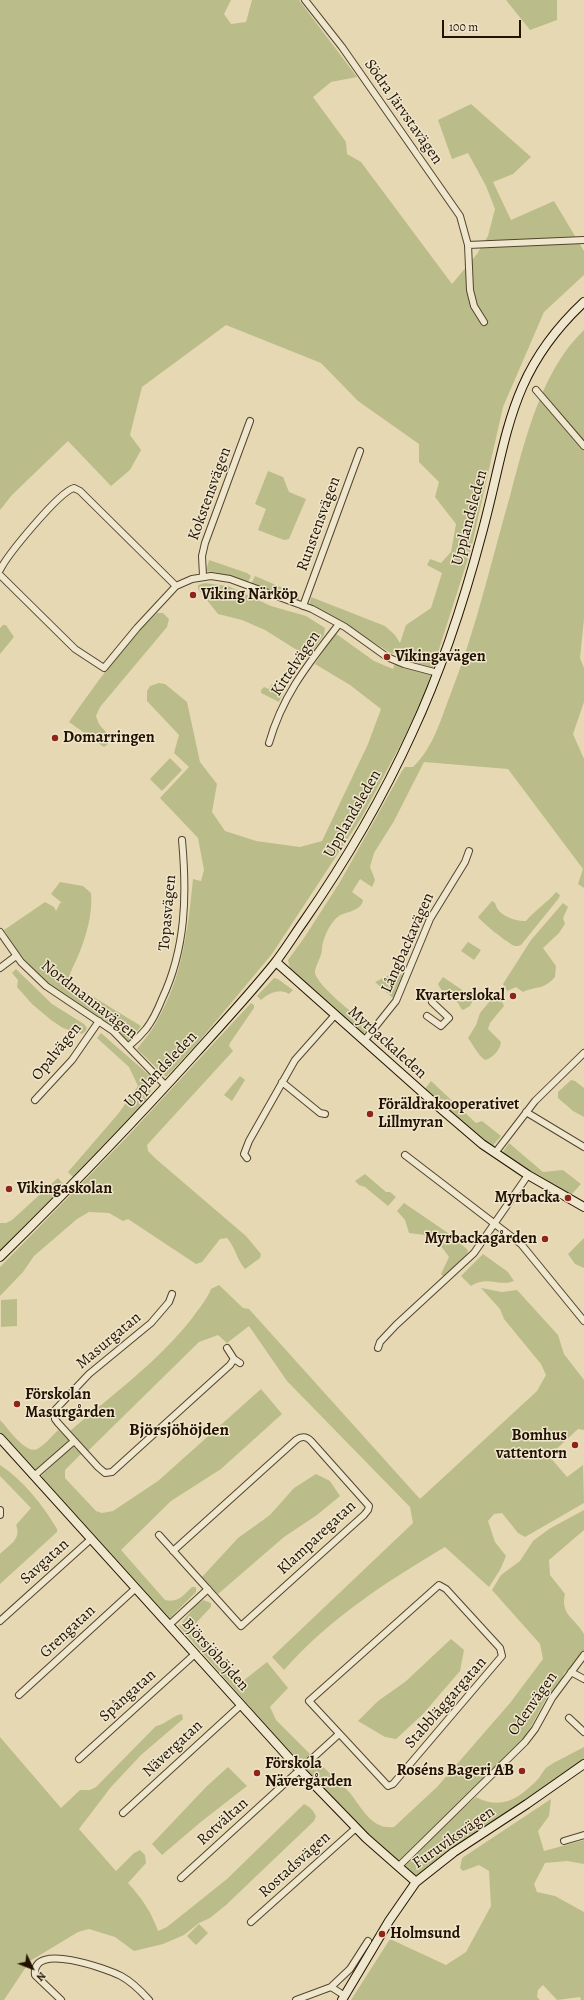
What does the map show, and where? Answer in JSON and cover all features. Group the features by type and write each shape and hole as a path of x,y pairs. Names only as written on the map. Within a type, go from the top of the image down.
{"street":[{"name":"Södra Järvstavägen","path":"305,0 342,47 456,210 462,223 468,245 470,290 474,306 484,322"},
{"path":"468,245 584,240"},
{"name":"Upplandsleden","path":"0,1257 166,1086 276,962 322,896 362,831 395,768 438,673 457,618 483,531 509,421 516,399 527,374 544,346 564,320 584,302"},
{"path":"536,390 584,446"},
{"name":"Kokstensvägen","path":"203,576 202,561 205,543 250,421"},
{"name":"Runstensvägen","path":"303,606 360,451"},
{"path":"0,570 24,537 41,517 66,492 74,488 80,491 176,586"},
{"path":"0,575 75,649 104,668 137,628 176,586 203,576 226,578 303,606 339,624 394,660 438,673"},
{"name":"Kittelvägen","path":"269,743 278,714 290,690 339,624"},
{"name":"Topasvägen","path":"129,1046 146,1028 155,1015 166,992 176,960 182,931 185,899 182,840"},
{"name":"Långbackavägen","path":"364,1041 396,1002 430,919 465,862 469,851"},
{"name":"Nordmannavägen","path":"0,932 16,956 46,986 66,1001 99,1020 129,1046 166,1086"},
{"path":"0,968 16,956"},
{"name":"Myrbackaleden","path":"276,962 457,1124 495,1153 528,1175 584,1207"},
{"path":"427,1016 441,1026 449,1018 432,1002"},
{"path":"247,1158 244,1154 249,1141 295,1060 335,1015"},
{"name":"Opalvägen","path":"35,1100 72,1060 99,1020"},
{"path":"495,1153 526,1112 557,1077 584,1053"},
{"path":"282,1082 320,1113 324,1114"},
{"path":"526,1112 584,1147"},
{"path":"405,1155 525,1248 584,1321"},
{"path":"378,1348 380,1342 396,1325 468,1260 495,1224 528,1175"},
{"name":"Masurgatan","path":"74,1441 55,1419 54,1413 57,1407 89,1374 151,1323 169,1302 172,1294"},
{"path":"227,1348 234,1359 240,1363"},
{"path":"34,1476 74,1441 103,1472 112,1472 230,1365 234,1359"},
{"name":"Klamparegatan","path":"303,1434 366,1501 368,1510 241,1626 173,1551 303,1434"},
{"name":"Björsjöhöjden","path":"0,1438 300,1770 356,1828 416,1882"},
{"path":"0,1510 0,1516"},
{"path":"159,1535 173,1551"},
{"name":"Savgatan","path":"0,1621 91,1538"},
{"name":"Stabbläggargatan","path":"441,1585 446,1588 501,1650 502,1656 499,1661 392,1785 385,1784 339,1734 309,1701 437,1586 441,1585"},
{"name":"Grengatan","path":"19,1695 136,1588"},
{"path":"169,1625 208,1589"},
{"name":"Spångatan","path":"79,1759 195,1654"},
{"name":"Odenvägen","path":"398,1867 525,1742 535,1729 552,1698 584,1655"},
{"path":"571,1672 584,1679"},
{"name":"Nävergatan","path":"123,1813 241,1704"},
{"path":"569,1718 584,1732"},
{"path":"300,1770 339,1734"},
{"name":"Furuviksvägen","path":"343,1998 389,1921 416,1882 454,1852 528,1804 584,1764"},
{"name":"Rotvältan","path":"181,1878 300,1770"},
{"name":"Rostadsvägen","path":"251,1922 356,1828"},
{"path":"564,1841 584,1835"},
{"path":"296,2000 331,1987 350,1969 368,1941"},
{"path":"61,2000 35,1975 37,1966 43,1960 54,1958 63,1959 102,1968 128,1981 149,2000"},
{"path":"331,1987 343,1998"}],"green space":[{"path":"0,0 231,0 224,14 231,24 246,22 252,0 299,0 357,77 331,82 313,97 346,142 347,154 361,162 452,284 477,254 488,236 495,209 486,186 468,153 452,159 438,120 471,104 531,157 513,174 493,182 511,220 554,201 584,251 584,275 544,312 503,407 471,549 427,687 404,738 362,817 272,954 196,1045 166,1077 137,1049 156,1023 173,985 183,951 193,879 201,881 204,870 198,838 160,798 189,767 174,753 179,735 147,701 147,691 150,686 159,683 165,684 187,702 200,762 217,784 212,812 225,831 256,841 300,847 322,841 368,744 381,709 350,685 315,664 335,633 374,661 393,669 399,649 392,654 340,621 309,606 311,597 385,626 395,635 400,643 406,625 431,608 442,573 427,565 430,559 441,563 451,552 456,524 435,497 439,482 419,462 419,444 358,401 321,363 226,325 142,387 130,435 141,450 130,470 111,486 68,441 12,495 0,510"},
{"path":"506,0 557,0 557,20 530,30"},
{"path":"584,330 584,619 580,658 584,668 584,702 573,734 584,759 584,888 578,884 583,869 508,769 424,762 394,821 374,853 370,867 375,880 372,887 360,879 352,892 363,900 362,904 357,909 339,916 333,922 325,936 315,971 321,984 370,1027 370,1030 361,1034 290,969 288,960 340,882 402,771 405,767 413,767 432,741 468,644 536,407 556,365"},
{"path":"268,471 283,477 289,492 306,499 289,539 284,540 258,530 266,509 255,504"},
{"path":"209,560 247,573 251,576 248,582 206,571"},
{"path":"255,576 299,595 299,602 251,584"},
{"path":"205,583 228,586 271,606 306,616 325,628 324,635 308,657 265,630 242,620 218,614 198,589 198,585"},
{"path":"157,613 163,613 169,619 167,627 100,707 96,716 99,724 109,736 108,744 104,747 69,722 110,665"},
{"path":"3,625 6,625 14,637 0,654 0,628"},
{"path":"272,684 283,692 279,702 261,693 261,690 264,687 269,689"},
{"path":"170,758 182,770 162,791 150,779"},
{"path":"60,882 83,886 91,893 91,909 88,925 81,949 69,978 69,982 141,1026 129,1042 46,982 20,955 4,930 45,902 54,907 56,911 60,903 62,903 51,894"},
{"path":"556,892 560,895 559,898 520,946 515,946 507,942 478,917 492,901 502,914 518,921 526,921"},
{"path":"563,903 568,907 563,918 565,924 559,933 543,948 556,966 555,977 543,986 523,992 516,987 507,991 503,984 531,940"},
{"path":"468,942 481,950 474,960 461,951"},
{"path":"16,969 52,1004 84,1024 87,1028 85,1032 82,1034 63,1028 32,1004 17,987 18,980 12,973"},
{"path":"394,969 403,976 403,980 394,999 375,982 389,975"},
{"path":"443,977 474,998 470,1006 463,1010 457,1002 441,990 438,984"},
{"path":"274,978 278,979 293,990 289,994 278,991 267,995 261,1000 257,996"},
{"path":"495,995 501,999 504,1006 490,1023 488,1029 501,1042 496,1053 485,1060 478,1053 468,1038 476,1025 480,1013"},
{"path":"251,1003 254,1005 254,1008 230,1043 229,1046 233,1051 147,1145 148,1151 156,1159 246,1236 261,1254 260,1258 245,1269 227,1238 220,1239 202,1262 196,1264 128,1219 123,1221 109,1213 89,1212 77,1219 34,1256 23,1272 0,1296 0,1267 126,1138"},
{"path":"101,1033 149,1075 152,1086 148,1099 74,1178 68,1172 118,1114 138,1086 129,1067 97,1038"},
{"path":"240,1076 245,1080 232,1101 224,1095"},
{"path":"571,1080 575,1081 584,1088 584,1117 573,1111 558,1098 558,1092"},
{"path":"431,1081 476,1123 482,1121 501,1136 491,1148 424,1090"},
{"path":"509,1143 543,1172 563,1170 581,1184 571,1195 559,1190 502,1153"},
{"path":"365,1174 386,1192 390,1192 396,1197 388,1206 365,1187 359,1185 355,1181"},
{"path":"58,1178 65,1186 0,1252 0,1223 6,1223 12,1220"},
{"path":"404,1203 448,1233 468,1250 467,1254 444,1277 441,1274 449,1257 435,1240 425,1235 409,1233 405,1220 397,1211"},
{"path":"584,1238 584,1268 575,1264 568,1254"},
{"path":"483,1254 508,1272 514,1281 503,1283 482,1281 471,1286 461,1276"},
{"path":"219,1285 243,1308 249,1309 420,1499 537,1391 546,1375 541,1364 504,1319 500,1309 481,1288 502,1292 517,1290 558,1335 564,1354 584,1380 584,1430 578,1429 549,1456 567,1477 583,1465 584,1503 525,1537 518,1533 502,1513 494,1514 488,1521 495,1542 506,1556 500,1570 489,1587 445,1547 380,1588 340,1617 302,1651 284,1670 272,1657 413,1523 410,1507 287,1381 249,1326 227,1343 218,1335 199,1342 88,1451 70,1431 150,1363 180,1333 205,1300 211,1289"},
{"path":"17,1299 17,1326 1,1327 1,1300"},
{"path":"261,1389 282,1414 221,1469 171,1501 121,1550 165,1600 170,1601 177,1599 192,1587 196,1587 196,1592 170,1618 165,1616 42,1481 42,1475 73,1446 81,1454 65,1470 65,1478 96,1511 102,1513 113,1511 158,1481"},
{"path":"0,1420 22,1444 33,1450 42,1446 58,1430 70,1441 37,1471 32,1470 0,1434"},
{"path":"0,1465 17,1478 39,1502 57,1529 57,1532 0,1584 0,1554 14,1541 17,1534 16,1525 31,1508 0,1476"},
{"path":"316,1474 330,1481 340,1496 317,1515 284,1537 218,1594 202,1577 238,1538 270,1515 294,1488"},
{"path":"584,1510 584,1530 549,1560 550,1575 565,1594 564,1601 566,1612 584,1634 584,1652 573,1666 564,1673 560,1685 547,1697 528,1732 519,1744 397,1864 306,1772 306,1769 313,1763 318,1762 350,1793 368,1817 374,1822 386,1827 394,1827 437,1787 510,1703 543,1659 540,1644 492,1590 501,1575 520,1561 533,1541 549,1529"},
{"path":"203,1600 211,1603 211,1607 195,1624 193,1629 243,1681 267,1662 288,1688 270,1707 276,1720 311,1755 303,1762 297,1761 179,1626 196,1605"},
{"path":"451,1639 464,1650 460,1671 423,1714 396,1739 385,1737 358,1721 378,1701 405,1682"},
{"path":"182,1714 183,1719 141,1755 111,1787 79,1829 116,1871 134,1853 140,1850 145,1855 146,1863 128,1883 146,1906 158,1931 167,1927 227,1879 304,1804 308,1806 315,1814 316,1816 314,1821 226,1905 210,1918 199,1923 184,1935 163,1944 134,1951 115,1937 89,1929 78,1932 30,1961 4,2000 0,2000 0,1737 61,1808 80,1790 90,1790 96,1787 156,1726"},
{"path":"584,1747 584,1761 423,1873 413,1876 403,1868 450,1819 476,1797 494,1803 510,1800 518,1796 532,1785 546,1768"},
{"path":"228,1767 247,1786 162,1855 152,1844 206,1787"},
{"path":"551,1799 549,1816 538,1831 544,1851 584,1840 584,1864 567,1861 545,1863 534,1884 537,1892 555,1896 584,1912 584,2000 581,2000 580,1997 557,2000 543,1985 538,1990 537,1997 540,2000 351,2000 390,1939 446,1965 466,1952 491,1906 489,1871 479,1865 463,1871 460,1868 462,1858"},
{"path":"199,1924 208,1933 196,1945 187,1936"}],"place":[{"name":"Viking Närköp","path":"193,595"},
{"name":"Vikingavägen","path":"387,657"},
{"name":"Domarringen","path":"55,738"},
{"name":"Kvarterslokal","path":"513,996"},
{"name":"Föräldrakooperativet Lillmyran","path":"370,1114"},
{"name":"Vikingaskolan","path":"9,1189"},
{"name":"Myrbacka","path":"568,1198"},
{"name":"Myrbackagården","path":"545,1239"},
{"name":"Förskolan Masurgården","path":"17,1404"},
{"name":"Bomhus vattentorn","path":"575,1445"},
{"name":"Roséns Bageri AB","path":"522,1771"},
{"name":"Förskola Nävergården","path":"257,1773"},
{"name":"Holmsund","path":"382,1934"}],"district":[{"name":"Björsjöhöjden","path":"179,1431"}]}
